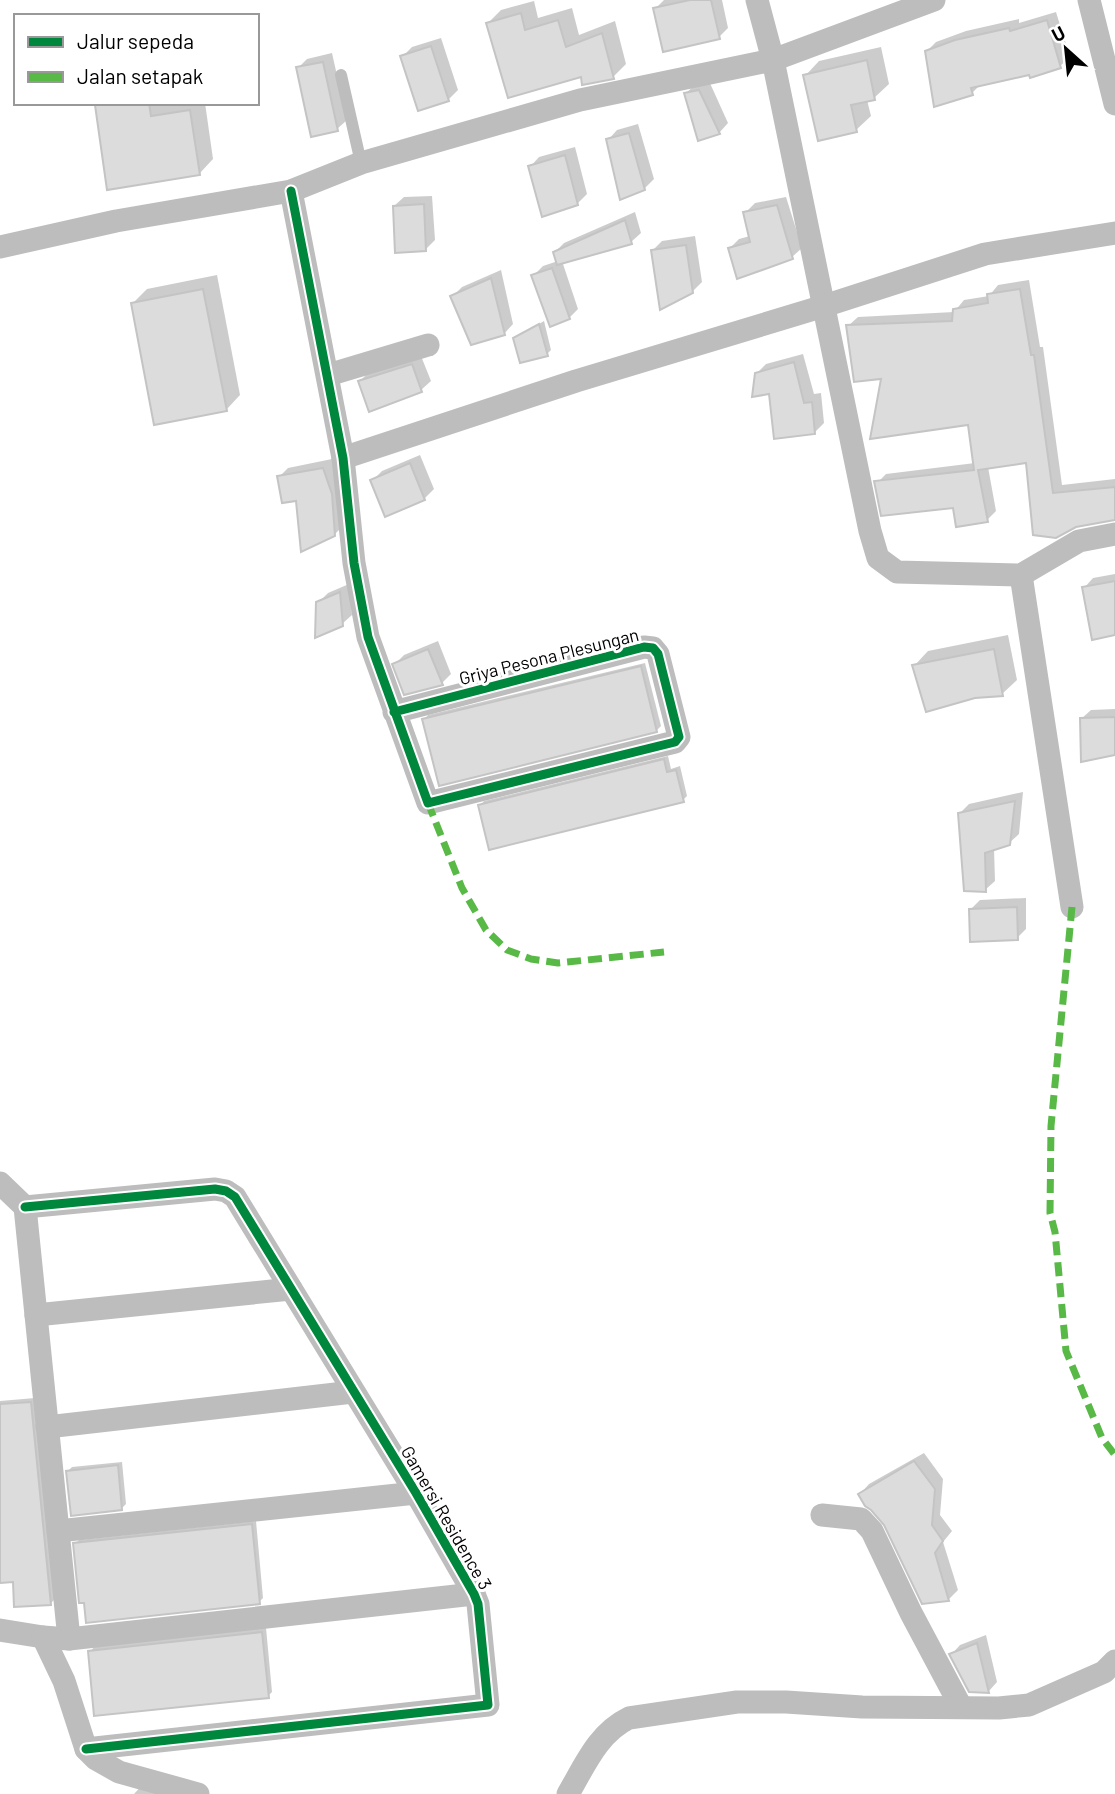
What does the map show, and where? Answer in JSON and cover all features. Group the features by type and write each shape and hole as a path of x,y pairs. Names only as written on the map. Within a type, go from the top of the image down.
{"street":[{"path":"757,0 773,60 870,531 878,558 897,572 1021,575 1079,541 1115,534"},
{"path":"0,247 116,221 291,191 361,163 580,100 773,60 889,8 934,0"},
{"path":"1089,0 1115,104"},
{"path":"291,191 343,458 354,563 368,637 394,712"},
{"path":"343,458 576,381 985,254 1115,233"},
{"path":"328,375 428,345"},
{"path":"1021,575 1072,906"},
{"name":"Griya Pesona Plesungan","path":"644,647 653,648 658,654 679,737 675,742 428,803 394,712 644,647"},
{"path":"0,1183 25,1207 69,1639"},
{"name":"Gamersi Residence 3","path":"25,1207 215,1189 226,1191 234,1197 416,1493 478,1604 488,1705 86,1749"},
{"path":"36,1315 291,1289"},
{"path":"47,1427 354,1392"},
{"name":"Gamersi Residence 3","path":"58,1531 416,1493"},
{"path":"822,1515 861,1519 872,1531 911,1613 961,1707"},
{"name":"Gamersi Residence 3","path":"0,1630 69,1639 474,1594"},
{"path":"43,1637 64,1681 86,1749 106,1766 119,1772 198,1794"},
{"path":"568,1794 604,1735 614,1725 629,1718 737,1702 862,1707 999,1708 1029,1705 1104,1672 1115,1661"}],"lane":[{"path":"341,75 361,163"}],"building":[{"path":"690,0 711,0 720,39 663,52 653,8"},
{"path":"521,13 525,30 558,20 566,47 602,33 614,79 582,85 581,77 508,98 486,23"},
{"path":"1047,20 1061,68 1030,78 1029,75 971,88 973,95 934,107 925,51 955,40 1009,28 1010,31"},
{"path":"431,46 449,101 418,111 400,56"},
{"path":"867,60 875,100 851,105 857,132 818,141 803,75"},
{"path":"323,62 338,131 311,137 296,67"},
{"path":"699,90 720,134 698,141 684,93"},
{"path":"95,105 149,105 151,116 190,110 200,175 107,190"},
{"path":"629,133 645,190 620,200 606,139"},
{"path":"565,155 578,205 542,217 528,166"},
{"path":"424,204 426,251 395,253 393,206"},
{"path":"777,205 793,259 737,279 728,248 750,242 743,212"},
{"path":"625,220 632,244 557,265 553,252"},
{"path":"686,245 693,293 660,310 651,250"},
{"path":"552,268 570,319 550,327 531,275"},
{"path":"491,278 505,335 471,345 450,296"},
{"path":"203,289 227,411 154,425 131,303"},
{"path":"1020,289 1031,355 1034,355 1053,493 1115,487 1115,520 1076,527 1056,538 1033,535 1026,463 978,470 988,522 956,527 953,508 881,516 874,481 974,470 968,425 870,439 881,379 854,382 846,325 952,321 953,309 988,303 987,294"},
{"path":"539,324 548,356 520,363 513,338"},
{"path":"794,362 804,403 812,402 815,434 774,439 769,394 752,397 755,373"},
{"path":"412,364 422,392 369,412 358,381"},
{"path":"410,463 425,500 385,517 370,480"},
{"path":"323,468 332,494 335,536 301,552 296,501 282,503 277,476"},
{"path":"1115,581 1115,635 1092,640 1082,587"},
{"path":"340,592 343,626 315,638 316,602"},
{"path":"428,649 443,685 404,695 392,664"},
{"path":"994,649 1003,696 975,698 926,712 912,665"},
{"path":"641,666 657,732 439,786 422,719"},
{"path":"1115,717 1115,755 1081,762 1080,718"},
{"path":"664,759 667,772 676,770 684,802 489,850 478,805"},
{"path":"1015,801 1010,845 985,853 986,892 964,891 958,813"},
{"path":"1017,907 1018,940 970,942 969,909"},
{"path":"31,1402 51,1605 14,1607 13,1582 0,1583 0,1404"},
{"path":"914,1461 935,1489 932,1525 943,1541 935,1553 949,1601 922,1604 884,1525 865,1506 858,1494"},
{"path":"118,1465 122,1510 71,1516 66,1471"},
{"path":"252,1524 260,1604 86,1623 84,1603 79,1603 73,1543"},
{"path":"262,1632 269,1698 94,1716 88,1651"},
{"path":"977,1643 989,1693 969,1692 949,1654"}],"marked path":[{"path":"428,803 462,888 486,930 507,950 531,959 558,963 664,952"},
{"path":"1072,907 1051,1126 1050,1213 1055,1232 1066,1351 1102,1438 1115,1455"}],"cycle path":[{"path":"291,191 343,458 354,563 368,637 428,803 675,742 679,737 658,654 653,648 644,647 394,712"},
{"path":"25,1207 215,1189 226,1191 235,1197 416,1493 478,1604 488,1705 86,1749"}]}
